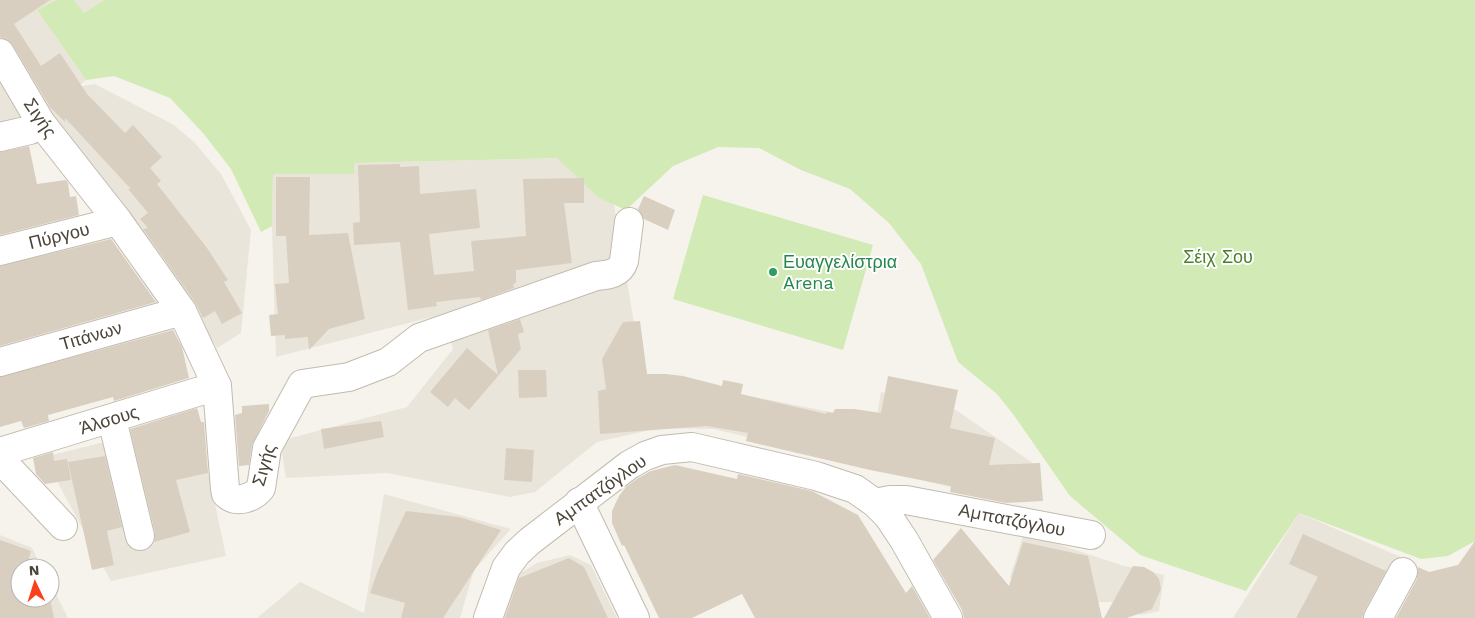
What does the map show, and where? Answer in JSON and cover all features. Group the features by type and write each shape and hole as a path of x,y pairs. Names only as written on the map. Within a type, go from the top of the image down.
{"street":[{"name":"Σιγής","path":"0,53 41,123 118,221 182,311 217,386 225,489 226,494 236,500 258,493 261,488 267,448 302,384 349,377 388,362 419,338 596,276 615,273 624,261 629,222"},
{"path":"0,137 30,130 41,123"},
{"name":"Πύργου","path":"0,251 118,221"},
{"name":"Τιτάνων","path":"0,362 182,311"},
{"name":"Άλσους","path":"0,452 217,386"},
{"path":"112,419 140,536"},
{"name":"Αμπατζόγλου","path":"488,618 506,568 517,553 579,502 629,465 645,456 662,450 692,447 836,482 855,489 875,503 888,516 904,540 948,618"},
{"path":"0,459 63,526"},
{"name":"Αμπατζόγλου","path":"875,503 890,500 906,500 1090,536"},
{"path":"579,502 635,618"},
{"path":"1378,618 1402,572"}],"shaded area":[{"path":"0,0 56,0 37,10 86,80 77,87 95,84 174,125 195,143 221,174 251,230 241,333 217,348 174,275 142,232 43,109 0,128"},
{"path":"74,0 104,0 84,13"},
{"path":"557,158 614,205 635,329 648,376 876,421 881,392 956,410 1040,468 990,497 714,429 659,428 597,442 535,492 510,497 387,473 286,478 280,441 407,407 453,349 444,314 276,357 272,226 273,174 354,174 354,163"},
{"path":"197,419 226,556 111,581 44,457"},
{"path":"384,494 511,529 474,570 460,618 257,618 300,582 364,613"},
{"path":"1299,513 1403,558 1370,618 1233,618"},
{"path":"1024,533 1121,565 1164,575 1159,611 1140,615 1117,602 1100,602 1069,618 1010,577"},
{"path":"0,535 32,548 37,558 10,558 10,608 60,608 60,602 68,618 0,618"},
{"path":"570,555 591,565 617,618 500,618 509,580 537,563"}],"green space":[{"name":"Σέιχ Σου","path":"56,0 74,0 84,13 104,0 1475,0 1475,541 1448,556 1421,559 1299,513 1246,591 1140,555 1070,496 997,394 958,362 921,264 889,223 850,189 801,170 759,148 718,147 673,166 626,210 599,198 557,158 354,163 354,174 273,174 272,226 261,232 231,169 203,133 170,98 114,76 86,80 37,10"},
{"name":"Ευαγγελίστρια Arena","path":"703,195 873,245 843,350 673,299"}],"building":[{"path":"0,0 50,0 14,24 41,66 60,53 87,94 125,133 133,125 162,157 150,168 161,181 157,184 207,248 228,280 224,282 242,313 222,324 215,311 203,318 195,302 143,229 148,228 140,219 148,213 128,189 131,189 65,118 65,122 50,107 13,45 8,40 0,37"},
{"path":"29,146 37,184 66,180 70,197 76,196 79,215 0,235 0,152"},
{"path":"400,164 400,167 419,166 420,194 476,189 480,228 429,234 434,275 474,271 471,241 526,236 523,179 584,178 584,203 564,203 572,263 516,270 514,288 481,300 480,297 436,302 437,306 408,310 400,242 354,245 353,223 360,222 358,165"},
{"path":"276,177 310,177 309,235 348,233 365,319 329,329 309,350 308,337 285,339 285,335 271,336 269,315 278,314 275,284 289,283 286,236 276,236"},
{"path":"644,196 675,210 668,230 644,219 638,209"},
{"path":"111,239 156,302 0,346 0,266"},
{"path":"520,319 524,332 518,334 521,349 469,410 455,398 448,407 430,392 467,348 498,375 488,330"},
{"path":"640,321 647,374 683,376 722,386 723,380 743,384 741,394 826,414 827,412 833,413 835,409 854,409 881,413 888,376 958,390 950,428 995,438 989,465 1040,463 1043,501 1006,503 950,492 951,486 870,470 746,441 748,433 707,426 600,434 598,391 606,389 602,359 623,322"},
{"path":"173,330 182,347 189,378 114,401 113,397 48,415 49,421 24,428 21,421 0,427 0,377"},
{"path":"518,370 546,370 547,397 519,398"},
{"path":"269,404 269,411 252,445 249,465 239,466 235,415 242,413 242,406"},
{"path":"197,408 201,422 204,422 208,473 176,480 190,532 154,542 155,532 130,429"},
{"path":"381,421 384,437 324,449 321,429"},
{"path":"506,448 534,450 532,482 504,480"},
{"path":"53,452 54,461 67,459 71,480 45,484 36,474 33,458"},
{"path":"105,456 122,527 107,531 114,565 92,570 68,462"},
{"path":"675,465 737,479 738,474 812,491 858,515 906,593 912,586 930,618 755,618 742,594 692,618 659,618 624,545 622,546 612,523 612,511 619,496 626,487 638,478 651,471"},
{"path":"406,511 459,517 501,530 443,618 401,618 405,603 370,593 378,570"},
{"path":"961,528 1009,586 1023,542 1088,556 1102,618 964,618 962,610 933,560"},
{"path":"1303,534 1386,571 1362,618 1296,618 1318,577 1289,564"},
{"path":"0,540 31,551 29,558 10,558 10,608 52,608 54,618 0,618"},
{"path":"1475,541 1475,618 1396,618 1417,579 1418,567 1429,572 1458,565"},
{"path":"569,558 584,567 608,618 505,618 519,578"},
{"path":"1133,566 1144,567 1153,572 1159,579 1161,589 1152,609 1127,618 1104,618"}],"place":[{"name":"Ευαγγελίστρια Arena","path":"773,272"}]}
